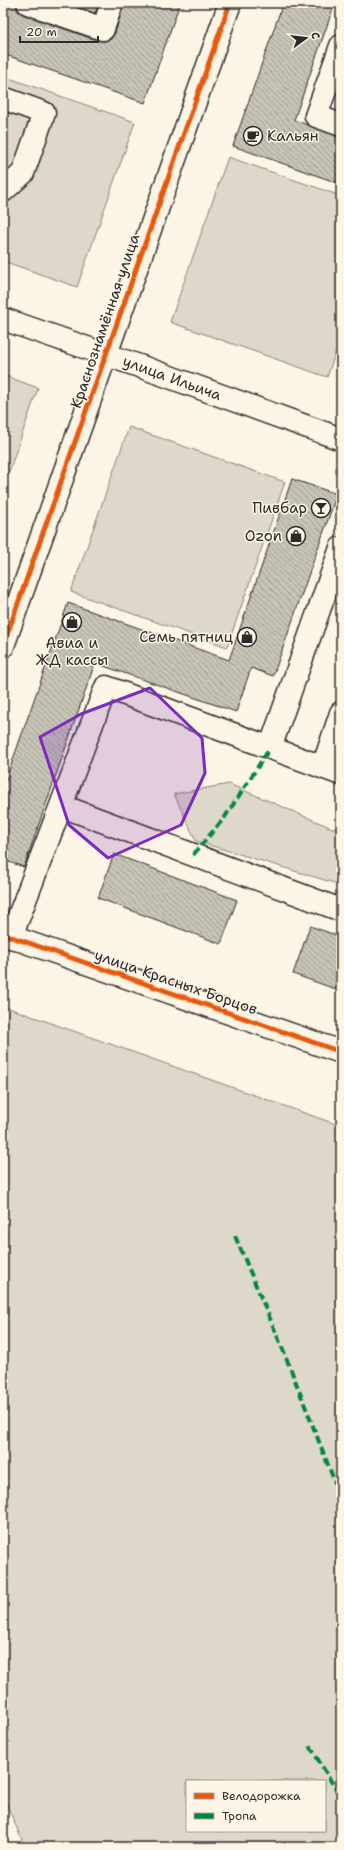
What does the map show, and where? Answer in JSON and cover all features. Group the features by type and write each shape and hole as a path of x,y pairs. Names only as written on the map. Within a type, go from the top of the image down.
{"street":[{"path":"28,3 54,7 103,30 112,3"},
{"name":"Краснознамённая улица","path":"4,640 230,3"},
{"path":"341,46 316,116 341,125"},
{"path":"3,98 44,113 23,173 3,191"},
{"name":"улица Ильича","path":"3,319 341,439"},
{"path":"270,748 341,548"},
{"path":"7,936 62,806 106,687 332,771 341,713"},
{"path":"62,806 341,910"},
{"name":"улица Красных Борцов","path":"7,936 341,1052"}],"highlighted area":[{"path":"150,688 202,738 205,773 181,825 108,858 69,825 40,737 81,714"}],"shaded area":[{"path":"3,76 135,122 77,287 3,261"},
{"path":"228,157 341,196 341,337 327,377 170,322"},
{"path":"3,375 38,388 3,489"},
{"path":"129,427 285,482 227,647 71,592"},
{"path":"229,784 332,828 341,827 341,885 196,841 174,794"},
{"path":"3,1006 341,1126 341,1847 25,1847 3,1796"}],"building":[{"path":"3,3 16,3 18,11 24,15 99,41 105,41 111,39 115,33 124,3 180,3 145,103 3,54"},
{"path":"66,3 99,3 95,13"},
{"path":"283,3 335,3 294,120 341,137 341,184 233,146"},
{"path":"292,479 337,494 273,676 251,668 236,712 95,663 24,867 3,860 3,788 68,603 229,660"},
{"path":"114,854 237,900 221,944 98,898"},
{"path":"310,926 341,937 341,991 293,974"}],"marked path":[{"path":"193,855 225,817 270,748"},
{"path":"235,1236 284,1352 341,1498"},
{"path":"310,1746 341,1798"}],"cycle path":[{"path":"3,646 230,3"},
{"path":"3,934 341,1052"}],"place":[{"name":"Кальян","path":"253,136"},
{"name":"Пивбар","path":"321,508"},
{"name":"Ozon","path":"296,536"},
{"name":"Авиа и ЖД кассы","path":"72,622"},
{"name":"Семь пятниц","path":"247,637"}]}
